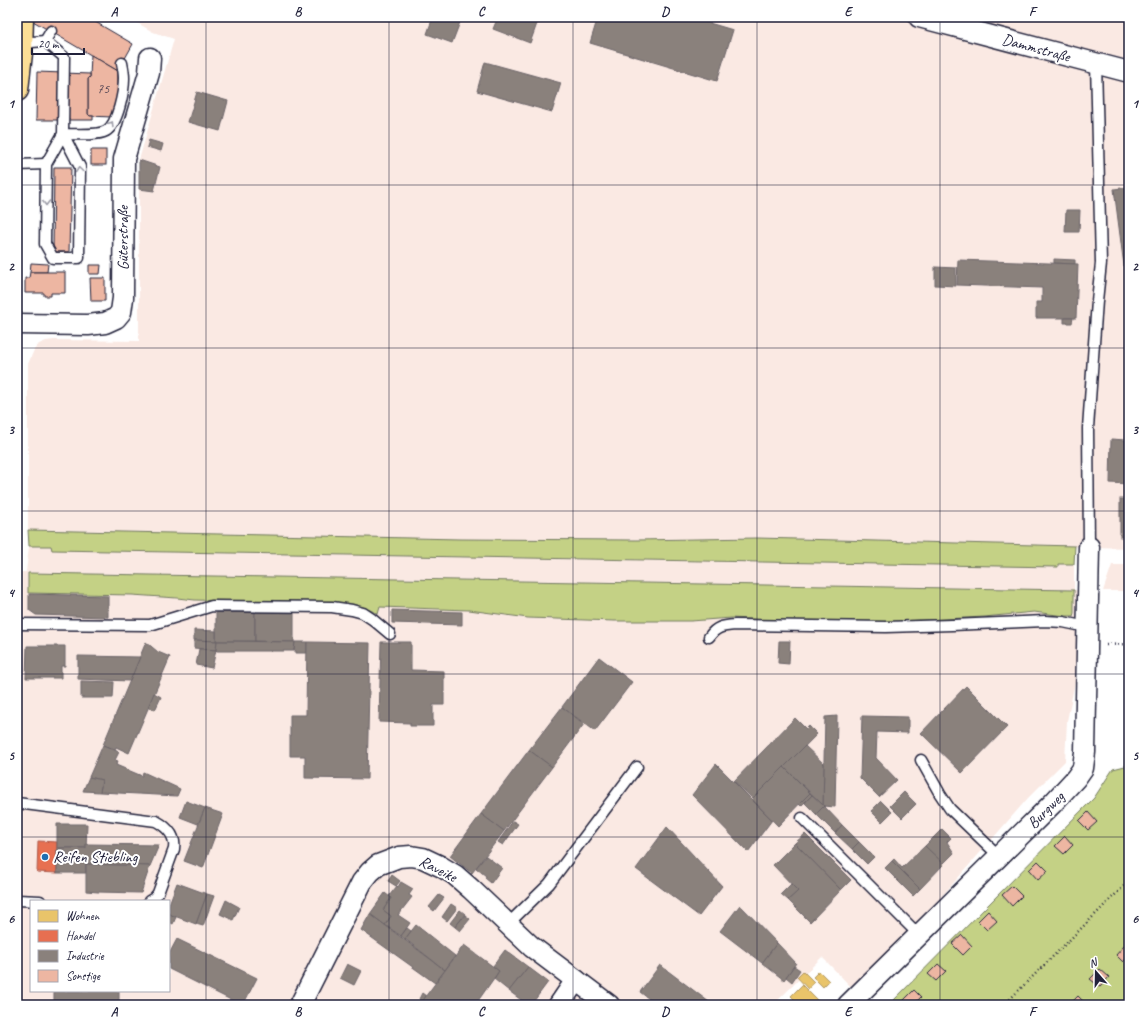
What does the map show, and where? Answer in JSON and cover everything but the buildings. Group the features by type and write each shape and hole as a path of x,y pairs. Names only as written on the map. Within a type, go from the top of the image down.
{"main road":[{"path":"17,90 19,43 22,17"}],"street":[{"name":"Dammstraße","path":"919,17 1129,72"},
{"name":"Güterstraße","path":"17,324 88,325 105,323 116,318 121,312 123,298 124,159 149,73 150,58"},
{"name":"Burgweg","path":"848,1005 1068,788 1083,768 1085,752 1088,547"},
{"name":"Raveike","path":"300,1005 362,882 378,865 399,857 410,856 423,858 455,875 532,947 609,1005"},
{"path":"559,1005 576,980"}],"lane":[{"path":"45,41 51,31"},
{"path":"19,43 45,41 64,57 63,134 80,167 79,258 53,258 45,244 46,164 63,134"},
{"path":"63,134 97,133 107,130 112,124 118,110 122,94 124,79 122,63"},
{"path":"1088,547 1088,428 1101,264 1096,64"},
{"path":"17,165 46,164"},
{"path":"17,624 150,625 212,606 332,607 363,613 390,634"},
{"path":"709,637 713,631 722,626 735,625 886,627 1045,621 1063,622 1087,636"},
{"path":"921,760 950,809 999,856"},
{"path":"508,924 549,884 637,767"},
{"path":"17,803 156,821 163,824 173,838 175,844 158,893 151,900"},
{"path":"802,818 919,935"},
{"path":"17,900 30,901"}],"path":[{"path":"1087,636 1129,644"},
{"path":"1004,1005 1129,881"}],"shaded area":[{"path":"127,17 1129,17 1129,548 757,538 636,540 460,539 28,530 28,364 34,350 39,344 54,340 139,341 139,160 174,39 153,32"},
{"path":"29,546 52,546 52,550 1058,567 1058,564 1074,564 1074,590 1088,591 1083,643 1067,721 1065,761 1028,798 857,993 822,957 773,1005 17,1005 17,572 26,572","holes":["28,573 1073,590 1073,616 1034,612 983,617 884,622 731,618 691,621 614,621 528,618 469,610 380,607 377,614 371,610 352,605 340,604 195,600 132,595 28,593"]},
{"path":"1112,565 1129,565 1129,591 1103,591"}],"green space":[{"path":"28,530 460,539 636,540 757,538 1075,546 1074,564 1058,564 1058,567 52,550 51,546 29,546"},
{"path":"28,573 1074,590 1074,613 1073,616 1034,612 984,617 884,622 790,621 731,618 691,621 614,621 528,618 469,610 380,607 378,614 359,607 340,604 195,600 132,595 28,593"},
{"path":"1129,765 1129,1005 889,1005 1094,798 1113,769"}],"place":[{"name":"Reifen Stiebling","path":"45,857"}]}
